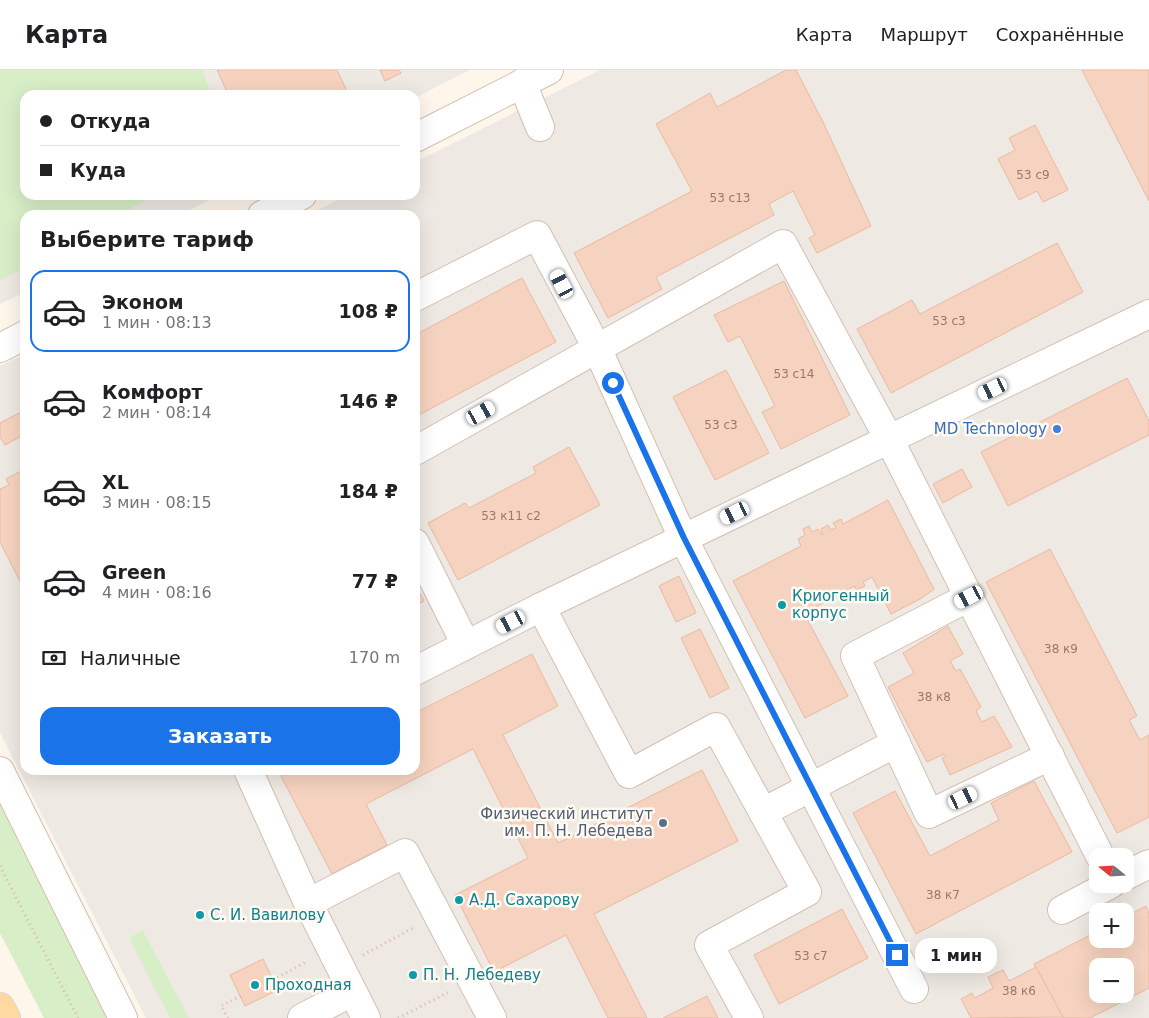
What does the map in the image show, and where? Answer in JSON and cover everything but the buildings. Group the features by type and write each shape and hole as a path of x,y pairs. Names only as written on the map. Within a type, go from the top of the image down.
{"main road":[{"path":"0,1007 6,1018"}],"street":[{"path":"420,135 549,70"},
{"path":"522,83 540,127"},
{"path":"272,210 292,200"},
{"path":"420,294 537,235 597,348 684,538 914,989"},
{"path":"420,447 783,244 889,439 1096,848"},
{"path":"420,668 541,607 1149,314"},
{"path":"0,348 20,338"},
{"path":"420,553 466,645"},
{"path":"969,597 856,656 929,814 1050,756"},
{"path":"541,607 629,774 716,728 807,892 709,946 749,1018"},
{"path":"762,812 896,743"},
{"path":"0,770 123,1018"},
{"path":"250,775 308,903 366,1018"},
{"path":"308,903 405,853 492,1018"},
{"path":"1134,872 1149,864"},
{"path":"1062,910 1094,893"},
{"path":"302,1018 352,992"}],"path":[{"path":"0,866 78,1018"},
{"path":"273,980 336,958 438,915"},
{"path":"398,1018 472,979"},
{"path":"228,1018 221,1006 240,996"}],"shaded area":[{"path":"0,70 470,70 420,95 420,90 20,90 20,200 210,200 189,210 20,210 20,294 0,304"},
{"path":"600,70 1149,70 1149,1018 146,1018 22,775 420,775 420,210 317,210 337,200 420,200 420,160"},
{"path":"20,356 20,772 0,733 0,366"}],"green space":[{"path":"0,70 203,70 209,90 20,90 20,200 146,200 128,210 20,210 20,270 0,281"},
{"path":"0,785 119,1018 44,1018 0,933"},
{"path":"143,930 189,1018 170,1018 129,938"}],"place":[{"name":"MD Technology","path":"1057,429"},
{"name":"Криогенный корпус","path":"782,605"},
{"name":"Физический институт им. П. Н. Лебедева","path":"663,823"},
{"name":"А.Д. Сахарову","path":"459,900"},
{"name":"С. И. Вавилову","path":"200,915"},
{"name":"П. Н. Лебедеву","path":"413,975"},
{"name":"Проходная","path":"255,985"}],"route":[{"path":"613,383 684,538 897,955"}]}
